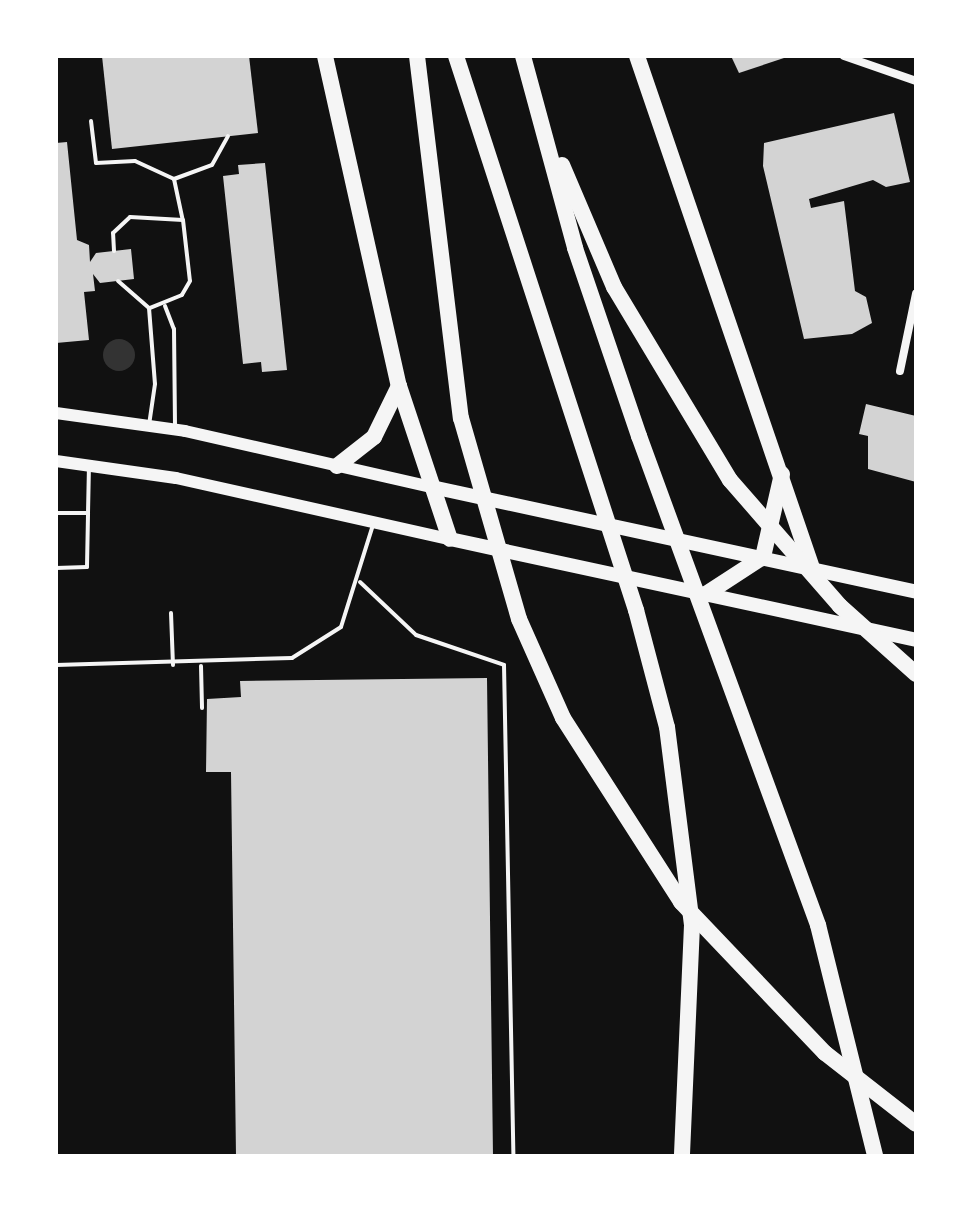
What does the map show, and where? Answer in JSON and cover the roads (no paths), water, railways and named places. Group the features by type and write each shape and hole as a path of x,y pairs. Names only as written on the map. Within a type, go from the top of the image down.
{"highway":[{"path":"325,56 399,386 450,539"},
{"path":"417,56 461,418 519,619 617,812 756,988 916,1124"},
{"path":"456,56 654,674 677,783 692,925 682,1156"},
{"path":"523,56 575,248 729,691 818,925 875,1156"},
{"path":"637,56 812,568"},
{"path":"536,104 614,287 730,480 840,606 916,674"},
{"path":"337,466 374,437 399,386"},
{"path":"706,594 763,557 782,473"}],"main road":[{"path":"56,413 174,429 916,592"},
{"path":"56,461 90,464 374,522 916,640"}],"street":[{"path":"844,56 916,81"},
{"path":"900,371 916,294"}],"lane":[{"path":"91,121 96,163 135,161 174,179 212,165 228,136"},
{"path":"149,308 165,306 190,281 183,220 174,179"},
{"path":"114,251 113,233 130,217 183,220"},
{"path":"118,281 149,308 155,384 149,425"},
{"path":"165,306 174,329 174,429"},
{"path":"56,568 87,567 90,464"},
{"path":"56,513 88,513"},
{"path":"56,665 201,665 292,658 341,627 360,582 374,522"},
{"path":"360,582 416,635 504,665 513,1156"},
{"path":"171,613 173,665"},
{"path":"201,665 202,708"}]}
